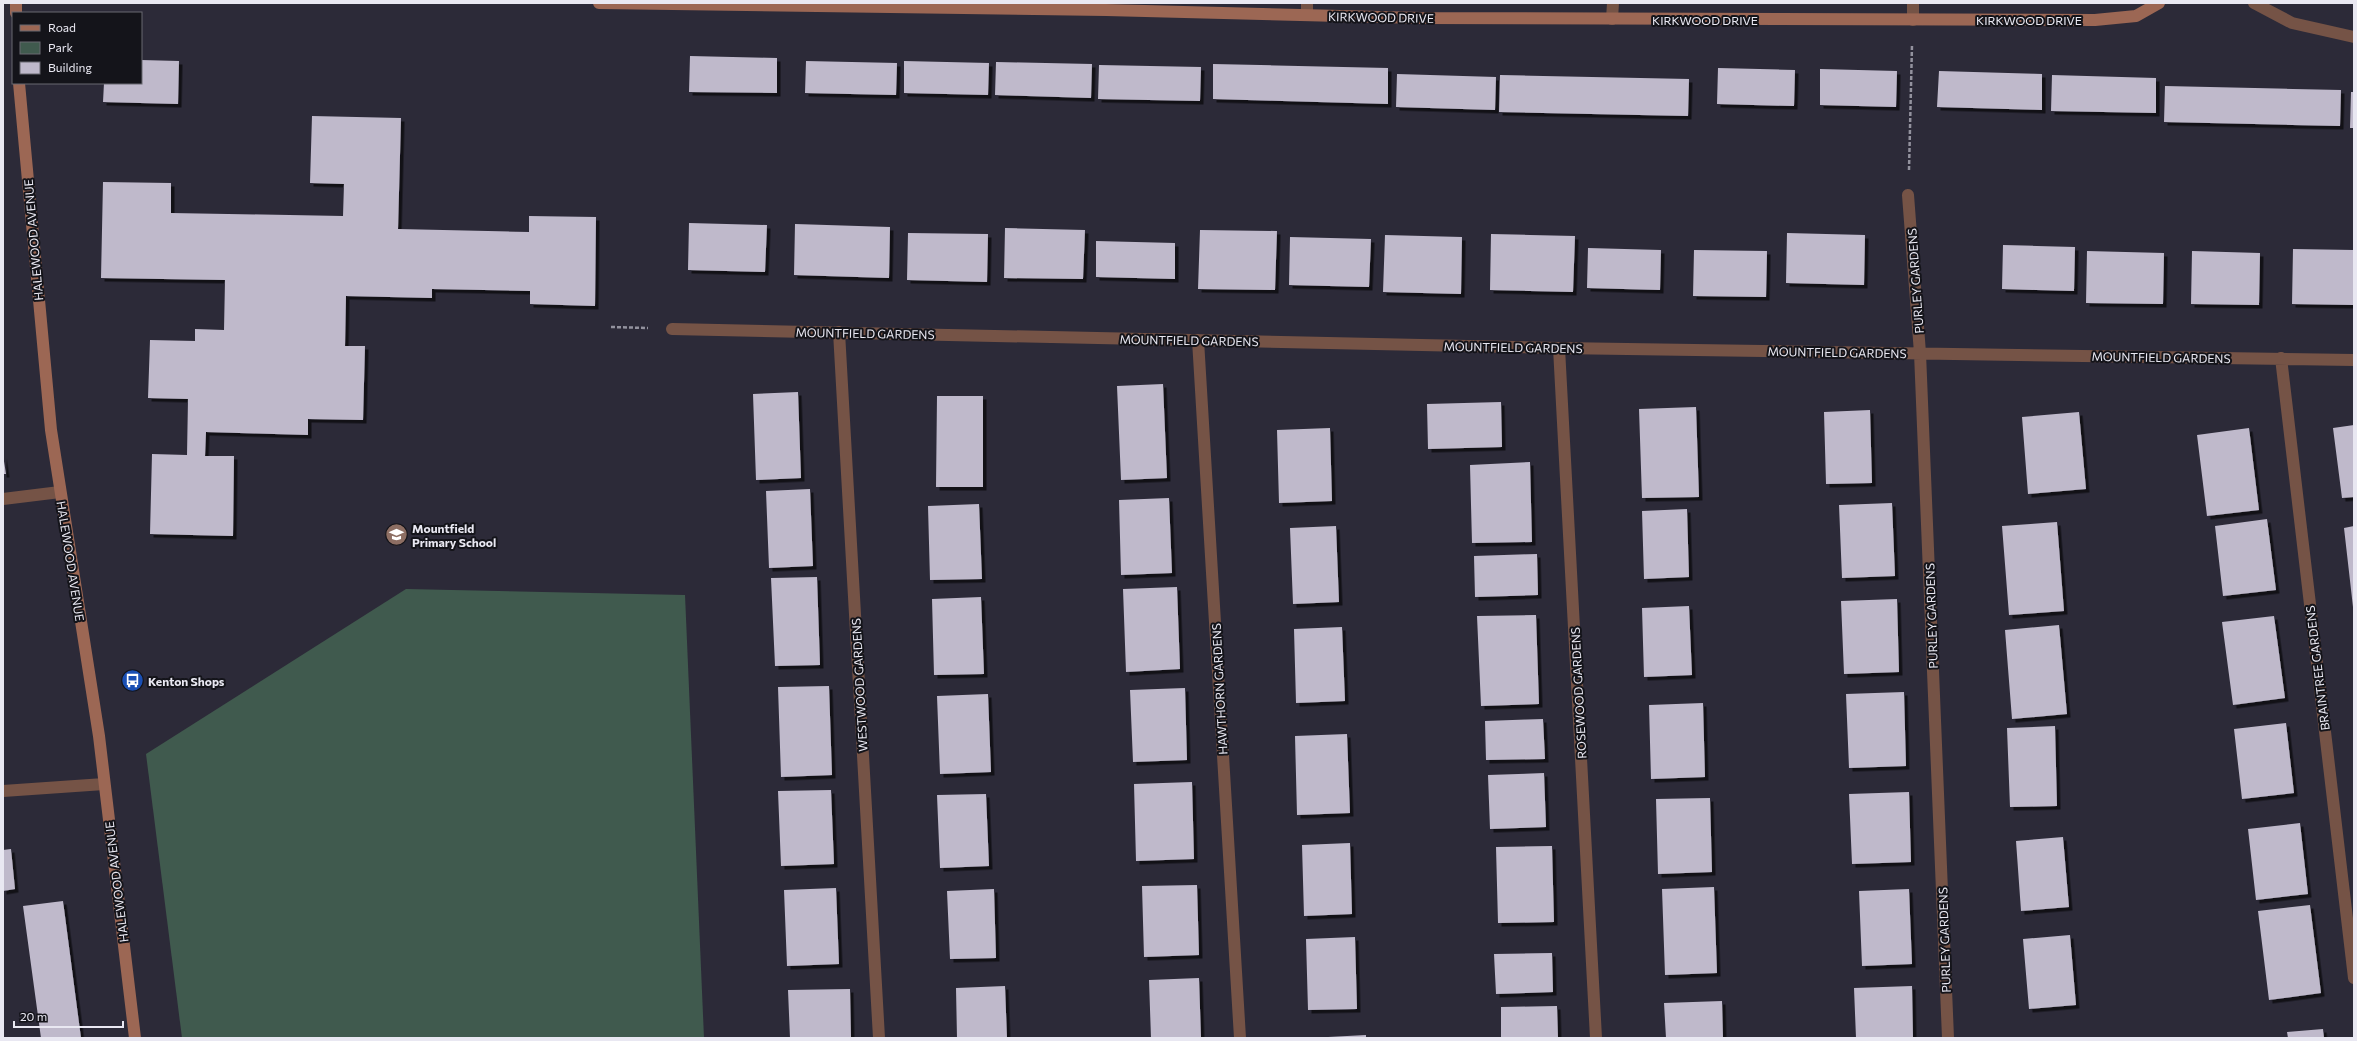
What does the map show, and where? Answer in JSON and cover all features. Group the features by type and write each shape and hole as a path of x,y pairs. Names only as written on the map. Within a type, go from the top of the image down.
{"street":[{"name":"KIRKWOOD DRIVE","path":"599,3 1307,9 1612,19 1913,20 2095,20 2136,16 2159,3"},
{"path":"1612,19 1613,3"},
{"path":"1913,3 1913,20"},
{"path":"2254,3 2292,23 2354,37"},
{"name":"HALEWOOD AVENUE","path":"19,84 50,422 99,736 135,1038"},
{"name":"PURLEY GARDENS","path":"1908,195 1920,353 1948,1038"},
{"name":"MOUNTFIELD GARDENS","path":"672,329 1559,348 2354,360"},
{"name":"WESTWOOD GARDENS","path":"839,332 879,1038"},
{"name":"HAWTHORN GARDENS","path":"1198,340 1240,1038"},
{"name":"ROSEWOOD GARDENS","path":"1559,348 1596,1038"},
{"name":"BRAINTREE GARDENS","path":"2281,358 2354,978"},
{"path":"3,499 60,492"},
{"path":"3,790 104,784"}],"path":[{"path":"1908,195 1913,20"},
{"path":"611,328 672,329"}],"green space":[{"path":"406,589 685,595 704,1038 182,1038 146,754"}],"building":[{"path":"690,56 777,58 777,93 689,92"},
{"path":"142,60 179,61 178,104 103,102 104,84 142,84"},
{"path":"806,61 897,63 896,95 805,93"},
{"path":"904,61 989,63 988,95 904,93"},
{"path":"996,62 1092,64 1091,98 995,95"},
{"path":"1213,64 1388,68 1388,104 1213,99"},
{"path":"1099,65 1201,67 1200,101 1098,99"},
{"path":"1718,68 1795,70 1794,106 1717,104"},
{"path":"1820,69 1897,71 1896,107 1820,105"},
{"path":"1939,71 2042,74 2042,110 1937,107"},
{"path":"1397,74 1496,77 1495,110 1396,107"},
{"path":"1500,75 1689,79 1688,116 1499,112"},
{"path":"2052,75 2156,78 2156,113 2051,111"},
{"path":"2165,86 2341,90 2340,126 2164,122"},
{"path":"2351,92 2354,92 2354,128 2350,128"},
{"path":"312,116 401,118 398,229 529,232 529,216 596,217 595,306 530,304 530,291 432,289 432,298 346,296 345,346 365,346 363,420 308,419 308,435 206,432 205,456 234,456 233,536 150,534 152,454 187,455 188,399 148,398 150,340 195,341 195,329 224,330 225,280 101,278 103,182 171,183 171,213 343,216 344,184 310,183"},
{"path":"689,223 767,225 765,272 688,270"},
{"path":"795,224 890,227 889,278 794,275"},
{"path":"1005,228 1085,230 1083,279 1004,278"},
{"path":"1200,230 1277,231 1275,290 1198,289"},
{"path":"908,233 988,234 987,282 907,280"},
{"path":"1787,233 1865,235 1864,285 1786,283"},
{"path":"1491,234 1575,236 1573,292 1490,290"},
{"path":"1385,235 1462,237 1461,294 1383,292"},
{"path":"1290,237 1371,239 1369,287 1289,285"},
{"path":"1096,241 1175,243 1175,279 1096,277"},
{"path":"2003,245 2075,247 2074,291 2002,289"},
{"path":"1588,248 1661,250 1660,290 1587,288"},
{"path":"2293,249 2354,250 2354,305 2292,304"},
{"path":"1694,250 1767,251 1766,297 1693,296"},
{"path":"2087,251 2164,253 2163,304 2086,303"},
{"path":"2192,251 2260,253 2259,305 2191,304"},
{"path":"1163,384 1167,478 1121,480 1117,386"},
{"path":"798,392 801,478 756,480 753,394"},
{"path":"937,396 983,396 983,487 936,487"},
{"path":"1501,402 1502,447 1428,449 1427,404"},
{"path":"1696,407 1699,497 1642,498 1639,409"},
{"path":"1870,410 1872,483 1826,484 1824,412"},
{"path":"2079,412 2086,489 2028,494 2022,417"},
{"path":"2354,425 2354,497 2342,498 2333,428"},
{"path":"1330,428 1332,501 1279,503 1277,430"},
{"path":"2249,428 2259,510 2207,516 2197,435"},
{"path":"3,455 6,474 3,474"},
{"path":"1530,462 1532,542 1472,543 1470,465"},
{"path":"810,489 813,566 769,568 766,491"},
{"path":"1169,498 1172,573 1121,575 1119,500"},
{"path":"1892,503 1895,576 1842,578 1839,505"},
{"path":"979,504 982,579 930,580 928,506"},
{"path":"1687,509 1689,577 1644,579 1642,511"},
{"path":"2267,519 2276,590 2223,596 2215,526"},
{"path":"2057,522 2064,611 2009,615 2002,526"},
{"path":"1336,526 1339,602 1293,604 1290,528"},
{"path":"2354,526 2354,607 2353,607 2344,528"},
{"path":"1537,554 1538,595 1475,597 1474,556"},
{"path":"817,577 820,665 775,666 771,578"},
{"path":"1177,587 1180,669 1126,672 1123,589"},
{"path":"981,597 984,674 934,675 932,599"},
{"path":"1897,599 1899,672 1844,674 1841,601"},
{"path":"1689,606 1692,675 1644,677 1642,608"},
{"path":"1536,615 1539,704 1481,706 1477,616"},
{"path":"2274,616 2285,698 2233,705 2222,622"},
{"path":"2059,625 2067,714 2012,719 2005,630"},
{"path":"1342,627 1345,701 1296,703 1294,629"},
{"path":"829,686 832,775 781,777 778,687"},
{"path":"1185,688 1187,760 1133,762 1130,690"},
{"path":"1904,692 1906,766 1849,768 1846,694"},
{"path":"988,694 991,772 940,774 937,696"},
{"path":"1703,703 1705,777 1651,779 1649,705"},
{"path":"1543,719 1545,759 1486,760 1485,721"},
{"path":"2286,723 2294,793 2242,799 2234,729"},
{"path":"2055,726 2057,806 2010,807 2007,728"},
{"path":"1347,734 1350,813 1297,815 1295,736"},
{"path":"1544,773 1546,827 1490,829 1488,775"},
{"path":"1192,782 1194,859 1136,861 1134,784"},
{"path":"831,790 834,864 781,866 778,791"},
{"path":"1909,792 1911,862 1852,864 1849,794"},
{"path":"986,794 989,866 940,868 937,795"},
{"path":"1710,798 1712,872 1658,874 1656,799"},
{"path":"2300,823 2308,894 2256,900 2248,829"},
{"path":"2063,837 2069,907 2021,911 2016,841"},
{"path":"1350,843 1352,914 1304,916 1302,845"},
{"path":"1552,846 1554,922 1498,923 1496,847"},
{"path":"11,849 15,889 3,891 3,850"},
{"path":"1197,885 1199,955 1144,957 1142,886"},
{"path":"1714,887 1717,973 1665,975 1662,889"},
{"path":"836,888 839,964 787,966 784,890"},
{"path":"994,889 996,958 950,959 947,891"},
{"path":"1909,889 1912,964 1862,966 1859,891"},
{"path":"63,901 81,1038 41,1038 23,906"},
{"path":"2310,905 2321,993 2269,1000 2258,911"},
{"path":"2070,935 2076,1005 2029,1009 2023,939"},
{"path":"1355,937 1357,1009 1308,1010 1306,939"},
{"path":"1552,953 1553,992 1496,994 1494,954"},
{"path":"1199,978 1201,1038 1151,1038 1149,980"},
{"path":"1005,986 1007,1038 957,1038 956,988"},
{"path":"1912,986 1913,1038 1856,1038 1854,988"},
{"path":"850,989 851,1038 790,1038 788,990"},
{"path":"1722,1001 1723,1038 1666,1038 1664,1003"},
{"path":"1557,1006 1558,1038 1501,1038 1501,1007"},
{"path":"2323,1029 2324,1038 2288,1038 2287,1032"},
{"path":"1366,1035 1366,1038 1328,1038 1328,1037"}],"place":[{"name":"Mountfield Primary School","path":"396,535"},
{"name":"Kenton Shops","path":"132,681"}]}
